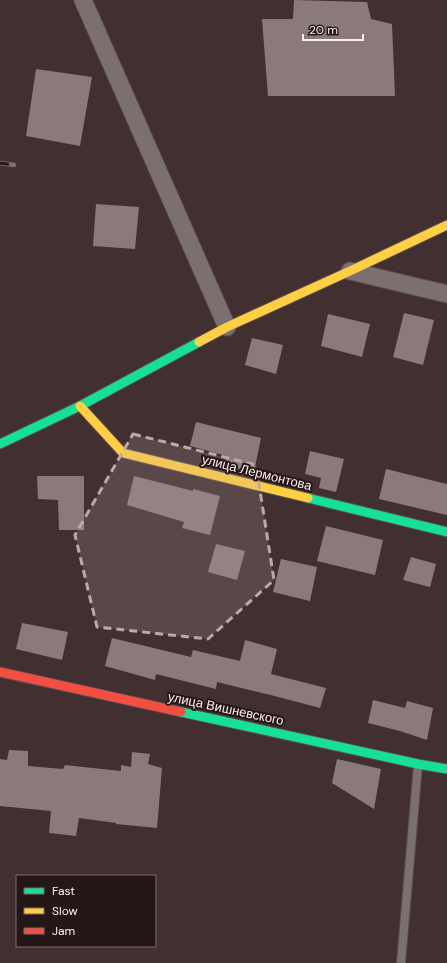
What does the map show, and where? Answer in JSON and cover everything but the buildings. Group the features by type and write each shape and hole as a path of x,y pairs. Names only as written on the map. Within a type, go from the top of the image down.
{"street":[{"path":"83,0 227,327"},
{"path":"0,444 80,406 227,327 447,225"},
{"path":"350,271 447,294"},
{"name":"улица Лермонтова","path":"80,406 123,453 447,532"},
{"name":"улица Вишневского","path":"0,672 418,764 447,769"}],"lane":[{"path":"401,963 418,764"}],"highlighted area":[{"path":"133,434 256,465 274,580 208,639 97,627 75,535"}],"railway":[{"path":"0,163 14,165"}],"traffic: fast":[{"path":"0,444 80,406 199,342"},
{"path":"308,498 447,532"},
{"path":"181,712 447,769"}],"traffic: slow":[{"path":"199,342 227,327 447,225"},
{"path":"80,406 123,453 308,498"}],"traffic: jam":[{"path":"0,672 181,712"}]}
